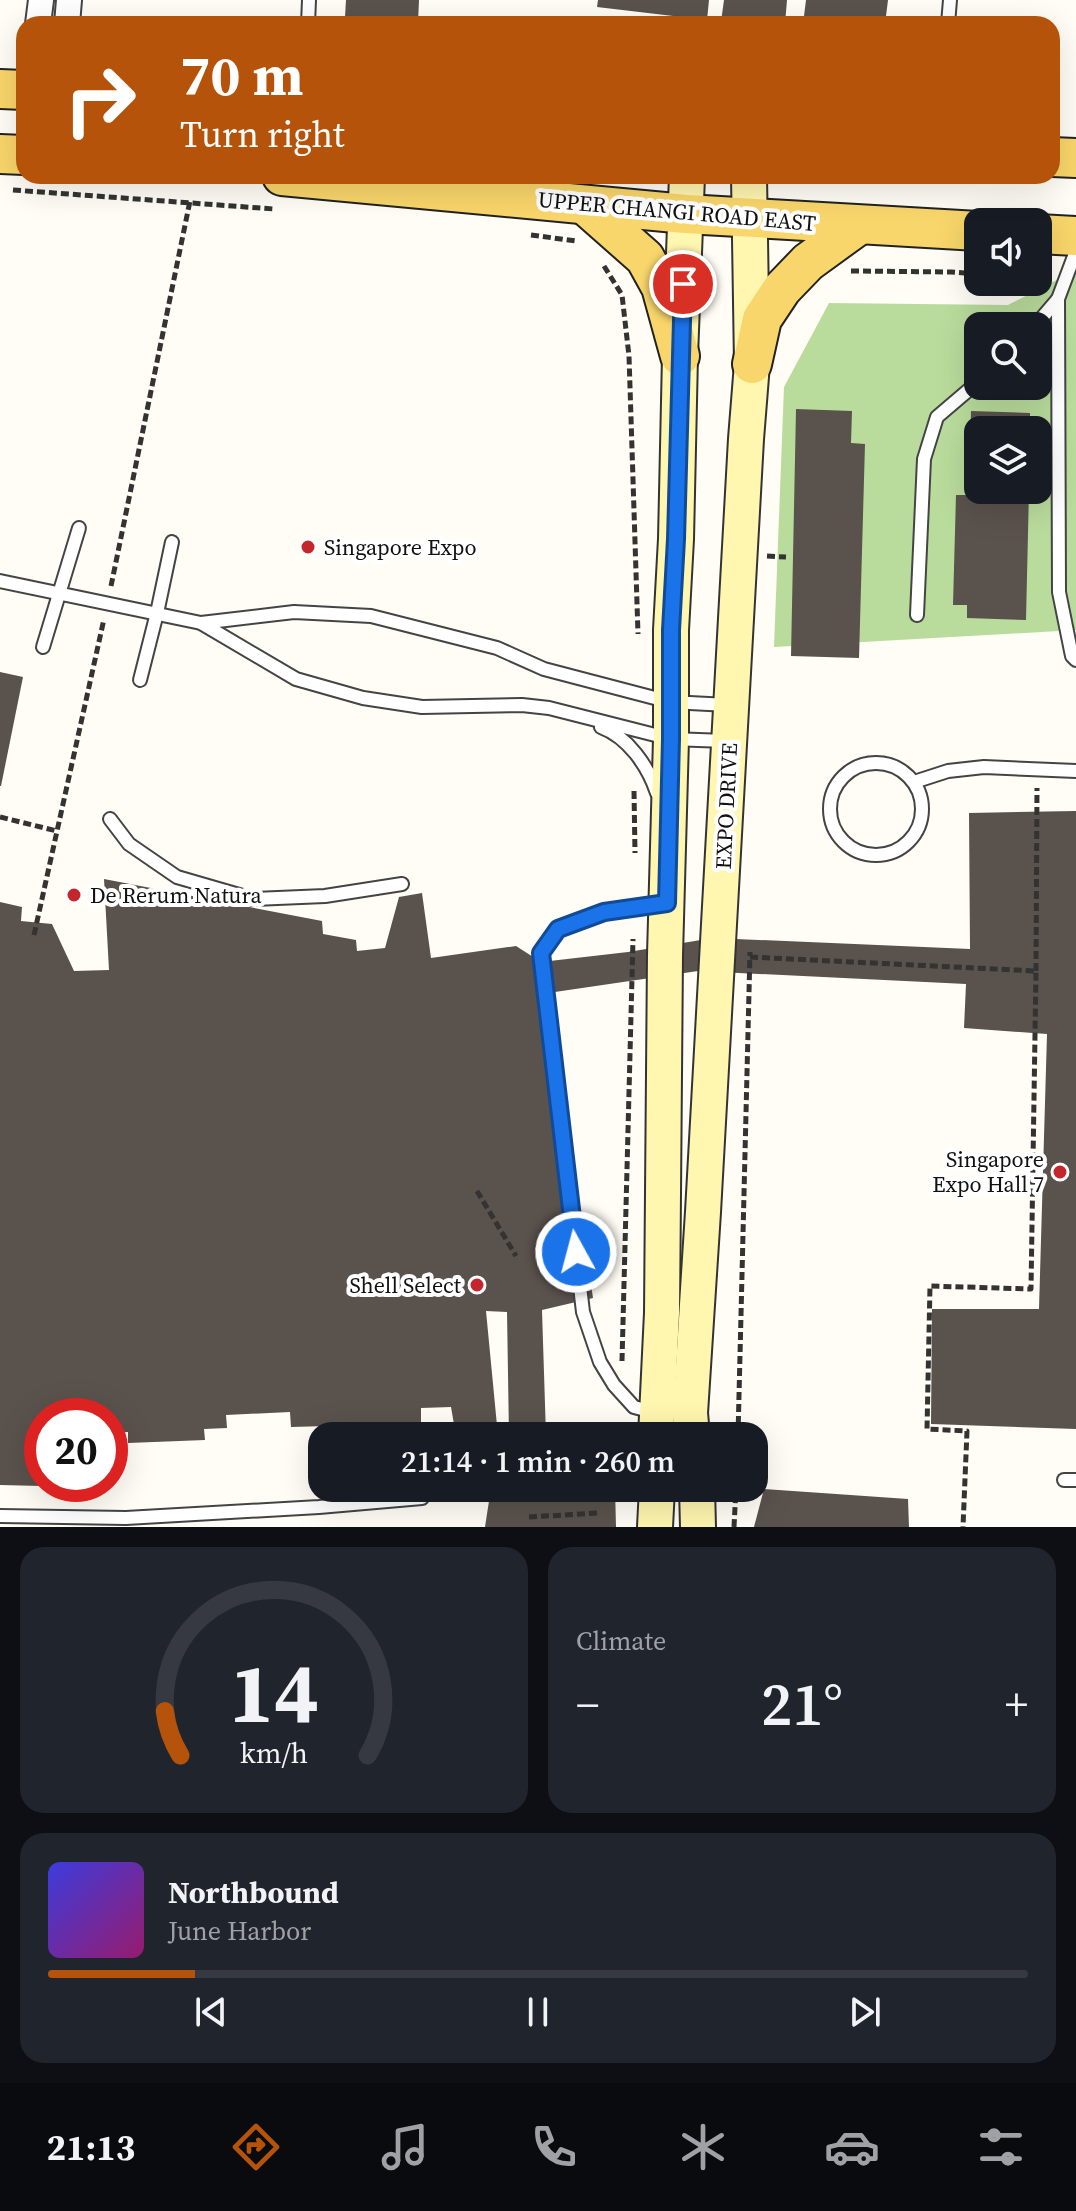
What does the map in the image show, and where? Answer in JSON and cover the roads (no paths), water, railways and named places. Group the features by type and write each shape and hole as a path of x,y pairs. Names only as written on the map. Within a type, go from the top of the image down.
{"main road":[{"name":"UPPER CHANGI ROAD EAST","path":"282,193 582,223 686,214 964,230"},
{"path":"582,223 645,258 661,287 680,356"},
{"path":"752,364 762,319 782,289 808,262 859,225"},
{"path":"1052,235 1076,236"}],"street":[{"path":"674,1421 662,1313 651,905 669,834 671,630 687,184"},
{"name":"EXPO DRIVE","path":"674,1421 730,741 752,364 749,184"},
{"path":"655,1527 656,1502"},
{"path":"697,1502 698,1527"}],"lane":[{"path":"1047,312 1058,299 1076,251"},
{"path":"1058,299 1059,592 1072,656 1076,660"},
{"path":"917,615 924,459 937,417 964,394"},
{"path":"43,647 79,528"},
{"path":"140,680 172,542"},
{"path":"0,581 201,623 296,679 363,698 422,707 522,705 549,708 671,739 730,741"},
{"path":"201,623 294,612 371,616 497,648 544,669 670,702 732,706"},
{"path":"549,708 609,730 630,747 651,774 669,834"},
{"path":"866,763 884,763 901,769 914,782 921,799 922,817 915,834 903,847 886,854 868,855 851,848 838,835 831,819 830,801 837,783 849,770 866,763"},
{"path":"914,782 948,771 984,767 1076,771"},
{"path":"110,819 129,844 177,877 253,899 325,896 402,884"},
{"path":"651,905 604,912 558,929 541,953 583,1312 600,1362 614,1385 634,1407 674,1421"},
{"path":"0,1516 126,1518 376,1502"}],"place":[{"name":"Singapore Expo","path":"308,547"},
{"name":"De Rerum Natura","path":"74,895"},
{"name":"Singapore Expo Hall 7","path":"1060,1172"},
{"name":"Shell Select","path":"477,1285"}]}
